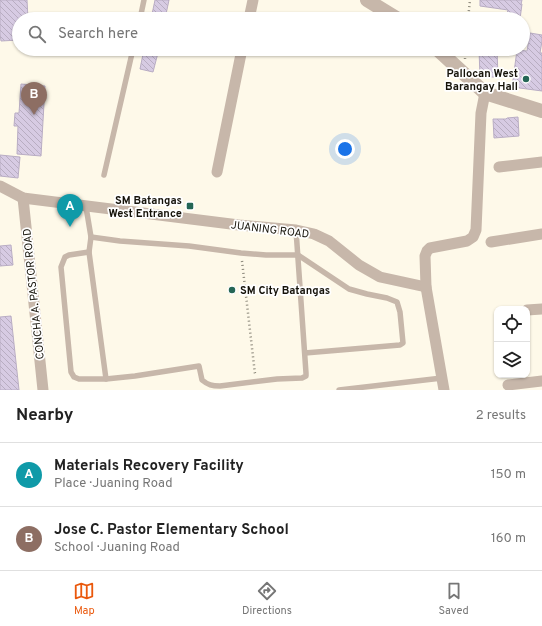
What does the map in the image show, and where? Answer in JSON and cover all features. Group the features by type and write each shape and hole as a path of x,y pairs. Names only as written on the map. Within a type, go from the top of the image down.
{"street":[{"path":"250,12 253,0"},
{"path":"367,0 387,12"},
{"path":"217,172 241,56"},
{"path":"444,56 484,93 542,111"},
{"path":"444,390 426,287 424,256 430,248 467,241 473,237 476,230 484,93"},
{"path":"499,167 542,162"},
{"name":"JUANING ROAD","path":"0,186 24,198 86,207 239,225 296,230 314,234 329,242 360,265 380,277 426,287"},
{"name":"CONCHA A. PASTOR ROAD","path":"24,198 43,390"},
{"path":"492,242 542,234"},
{"path":"530,310 542,308"},
{"path":"508,385 542,381"}],"lane":[{"path":"141,12 144,0"},
{"path":"104,175 131,56"},
{"path":"86,207 90,237 90,252 106,379"},
{"path":"90,252 69,255 64,258 61,267 71,372 74,377 79,379 106,379 200,366 202,380 211,386 302,378 306,376 306,373 296,230"},
{"path":"90,237 120,241 189,246 241,253 298,255 349,289 387,298 397,302 400,312 403,340 403,343 400,345 305,353"},
{"path":"339,390 442,378"}],"path":[{"path":"469,12 470,0"},
{"path":"241,253 256,382"}],"building":[{"path":"0,0 27,0 28,12 12,12 12,40 1,41"},
{"path":"155,0 169,0 166,12 152,12"},
{"path":"480,0 522,0 521,12 508,12 508,10 480,6"},
{"path":"530,33 542,35 540,53 542,53 542,91 512,87 516,56 530,56"},
{"path":"143,56 157,56 153,72 140,69"},
{"path":"479,56 497,56 498,77 480,77"},
{"path":"21,84 45,86 41,156 17,154 18,126 14,126 15,113 19,113"},
{"path":"518,117 519,136 494,138 493,119"},
{"path":"0,155 20,157 18,178 0,176"},
{"path":"11,245 13,265 0,266 0,246"},
{"path":"11,316 19,390 0,390 0,317"}],"place":[{"name":"Pallocan West Barangay Hall","path":"526,79"},
{"name":"Jose C. Pastor Elementary School","path":"34,115"},
{"name":"SM Batangas West Entrance","path":"190,206"},
{"name":"Materials Recovery Facility","path":"70,227"},
{"name":"SM City Batangas","path":"232,290"}]}
